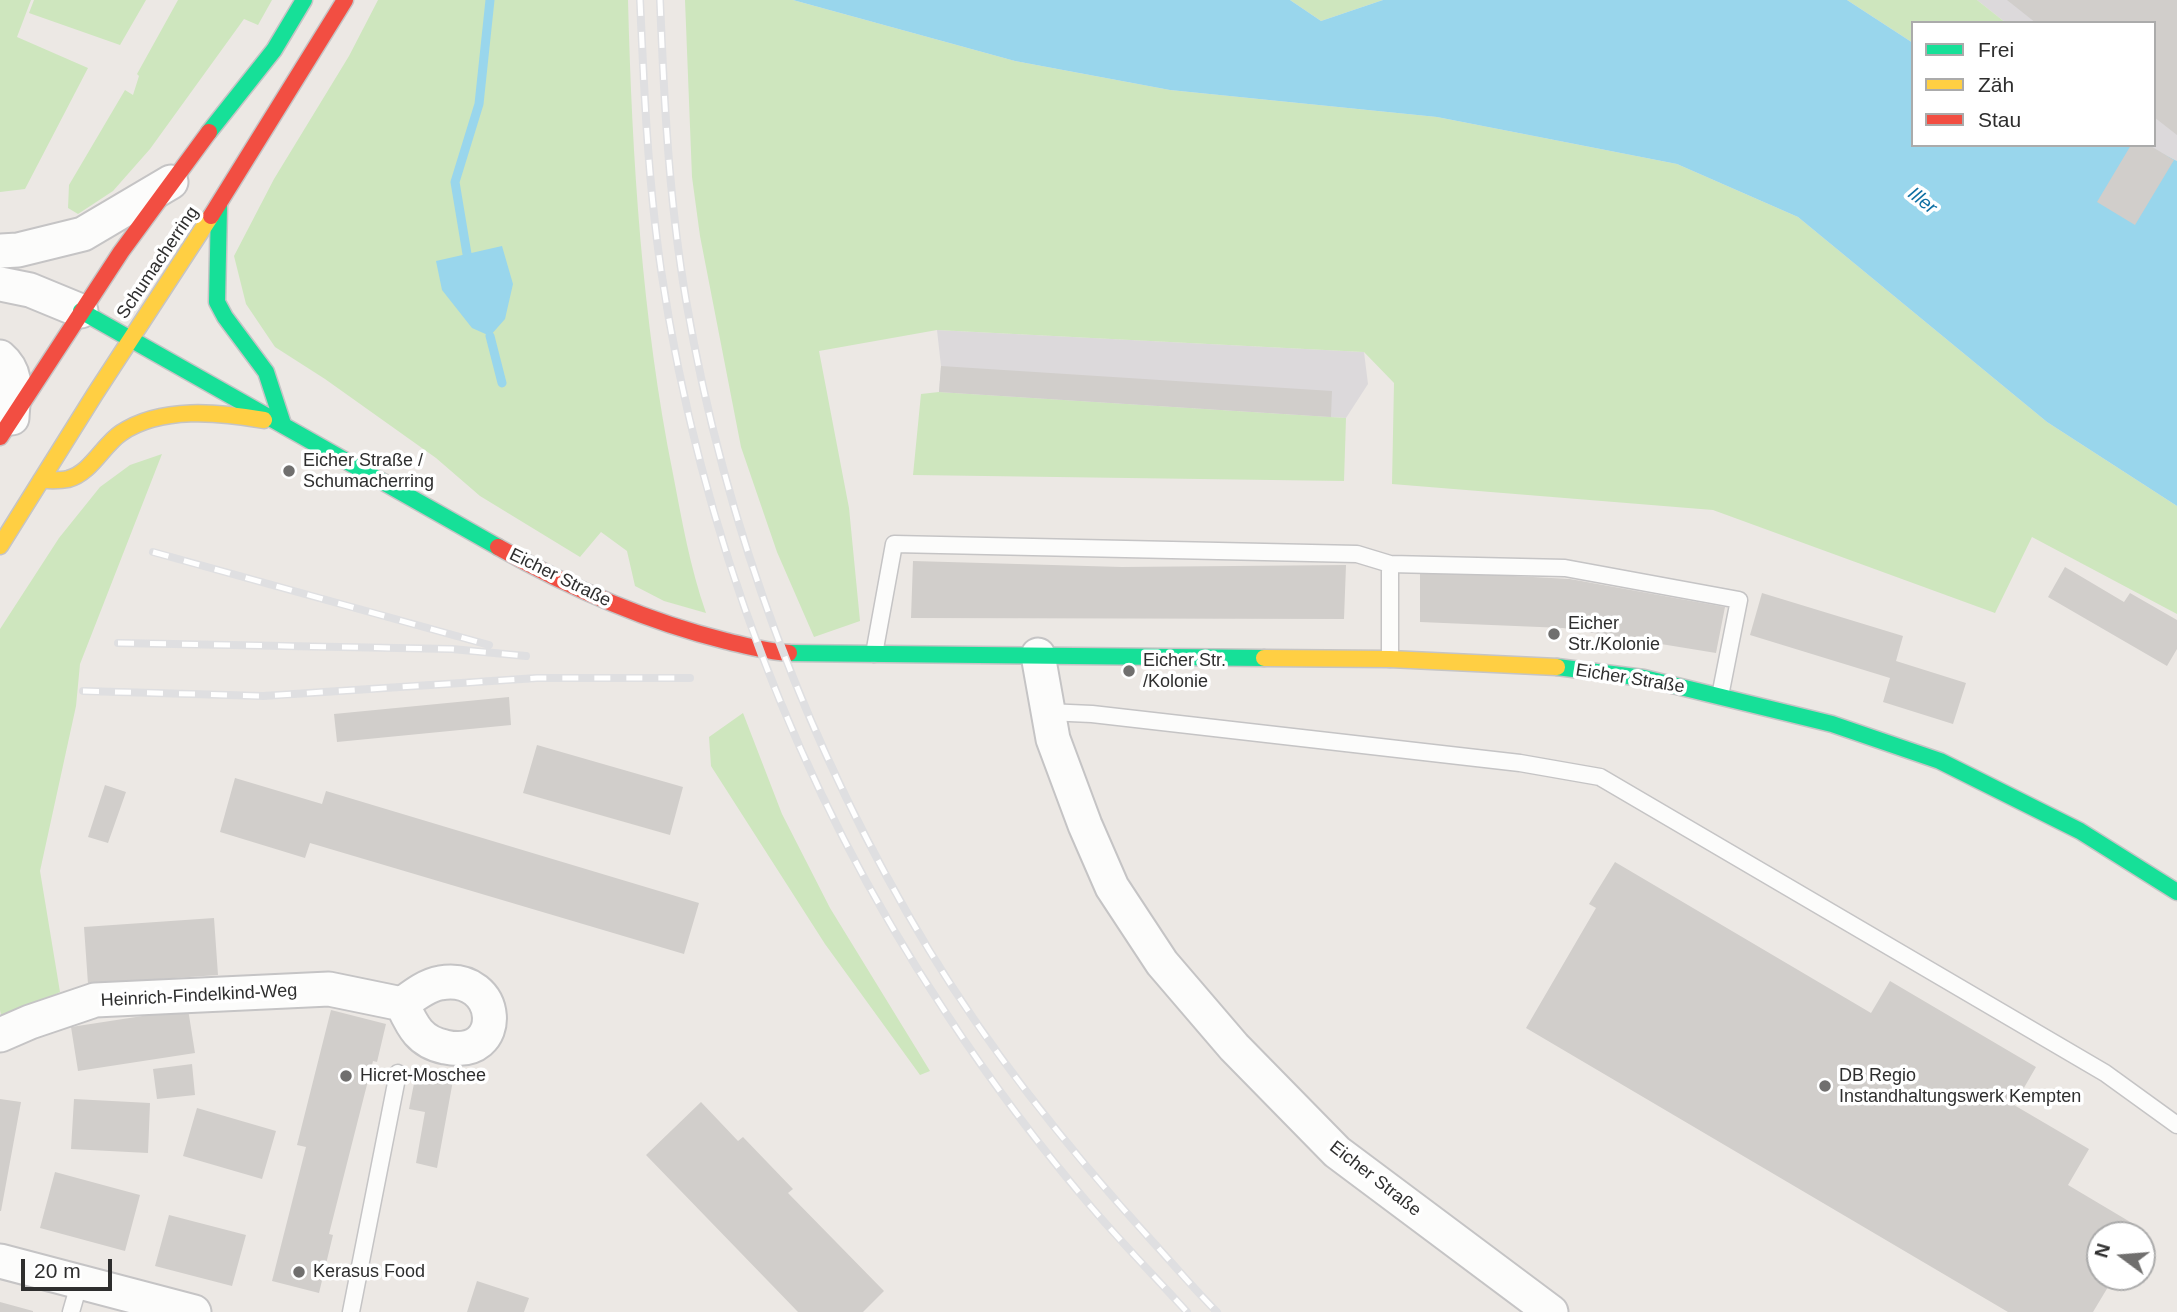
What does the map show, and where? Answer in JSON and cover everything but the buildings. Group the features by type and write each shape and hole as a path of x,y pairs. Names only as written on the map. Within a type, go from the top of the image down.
{"street":[{"name":"Schumacherring","path":"6,428 81,310 207,134 274,50 304,0"},
{"name":"Schumacherring","path":"0,546 247,161 345,0"},
{"path":"0,251 18,250 83,234 173,181"},
{"path":"41,480 74,477 122,432 152,420 193,414 234,414 283,424 266,372 217,302 219,205"},
{"path":"0,284 30,290 81,310"},
{"name":"Eicher Straße","path":"81,310 470,532 620,608 682,629 771,652 1391,659 1548,666 1644,677 1832,724 1940,761 2080,831 2177,892"},
{"path":"0,357 10,365 14,376 6,428"},
{"name":"Eicher Straße","path":"1038,655 1054,739 1085,825 1112,887 1162,963 1234,1047 1337,1152 1551,1312"},
{"name":"Heinrich-Findelkind-Weg","path":"0,1035 95,1000 330,989 402,1003"},
{"path":"0,1261 76,1297 194,1312"}],"lane":[{"path":"873,655 894,544 1357,554 1390,564 1565,568 1739,600 1720,696"},
{"path":"1390,564 1391,659"},
{"path":"1047,712 1092,713 1520,763 1600,777 2105,1073 2177,1125"},
{"path":"351,1312 398,1073"}],"shaded area":[{"path":"1977,0 2177,0 2177,161 2149,147 2156,147 2156,21 2003,21"},
{"path":"937,330 1364,352 1368,384 1346,418 939,392 941,366"}],"green space":[{"path":"0,0 31,0 17,37 88,68 25,189 0,192"},
{"path":"34,0 146,0 120,45 29,13"},
{"path":"178,0 272,0 258,25 244,19 150,149 113,191 78,214 68,208 69,185 125,90 133,95 139,76 137,74"},
{"path":"378,0 628,0 640,238 653,357 683,527 706,613 664,601 635,586 627,551 601,532 580,557 480,496 436,458 275,347 246,304 234,256 274,179 349,56"},
{"path":"685,0 793,0 1015,61 1170,90 1437,117 1677,164 1798,217 2047,422 2177,506 2177,614 2032,537 1995,613 1713,510 1392,484 1394,383 1364,352 937,330 819,351 849,508 860,621 814,637 777,552 741,447 700,236 692,177"},
{"path":"1290,0 1383,0 1321,21"},
{"path":"1847,0 1977,0 2003,21 1911,21 1911,42"},
{"path":"939,392 1346,418 1344,481 913,475 921,394"},
{"path":"162,454 80,664 76,706 40,871 60,992 2,1020 0,629 59,538 100,487 130,465"},
{"path":"743,713 782,814 830,908 930,1071 920,1075 825,944 711,766 709,737"}],"water":[{"name":"Iller","path":"793,0 1290,0 1321,21 1383,0 1847,0 1911,42 1911,147 2149,147 2177,161 2177,506 2047,422 1798,217 1677,164 1437,117 1170,90 1015,61"},
{"path":"502,246 513,284 505,319 490,336 472,328 442,290 436,261"}],"waterway":[{"path":"467,254 455,182 479,104 490,0"},
{"path":"490,336 502,383"}],"railway":[{"path":"640,0 653,203 661,270 678,368 701,465 729,561 762,655 800,748 843,838 891,925 961,1036 1073,1185 1187,1312"},
{"path":"660,0 675,225 703,385 748,554 810,717 846,797 886,875 929,950 979,1027 1034,1101 1092,1172 1217,1312"},
{"path":"153,552 489,645"},
{"path":"118,643 452,649 526,656"},
{"path":"83,691 263,696 537,678 690,678"}],"traffic: fast":[{"path":"209,132 274,50 304,0"},
{"path":"219,206 217,302 266,372 283,424"},
{"path":"81,311 498,547"},
{"path":"789,653 1264,658"},
{"path":"1557,667 1644,678 1832,724 1940,761 2080,831 2177,892"}],"traffic: slow":[{"path":"0,546 211,216"},
{"path":"41,480 65,480 76,476 121,433 154,418 210,413 264,420"},
{"path":"1264,658 1390,659 1557,667"}],"traffic: jam":[{"path":"211,216 345,0"},
{"path":"0,437 121,252 209,132"},
{"path":"498,547 609,602 667,624 726,641 789,653"}],"place":[{"name":"Eicher Straße / Schumacherring","path":"289,471"},
{"name":"Eicher Str./Kolonie","path":"1554,634"},
{"name":"Eicher Str. /Kolonie","path":"1129,671"},
{"name":"Hicret-Moschee","path":"346,1076"},
{"name":"DB Regio Instandhaltungswerk Kempten","path":"1825,1086"},
{"name":"Kerasus Food","path":"299,1272"}]}
